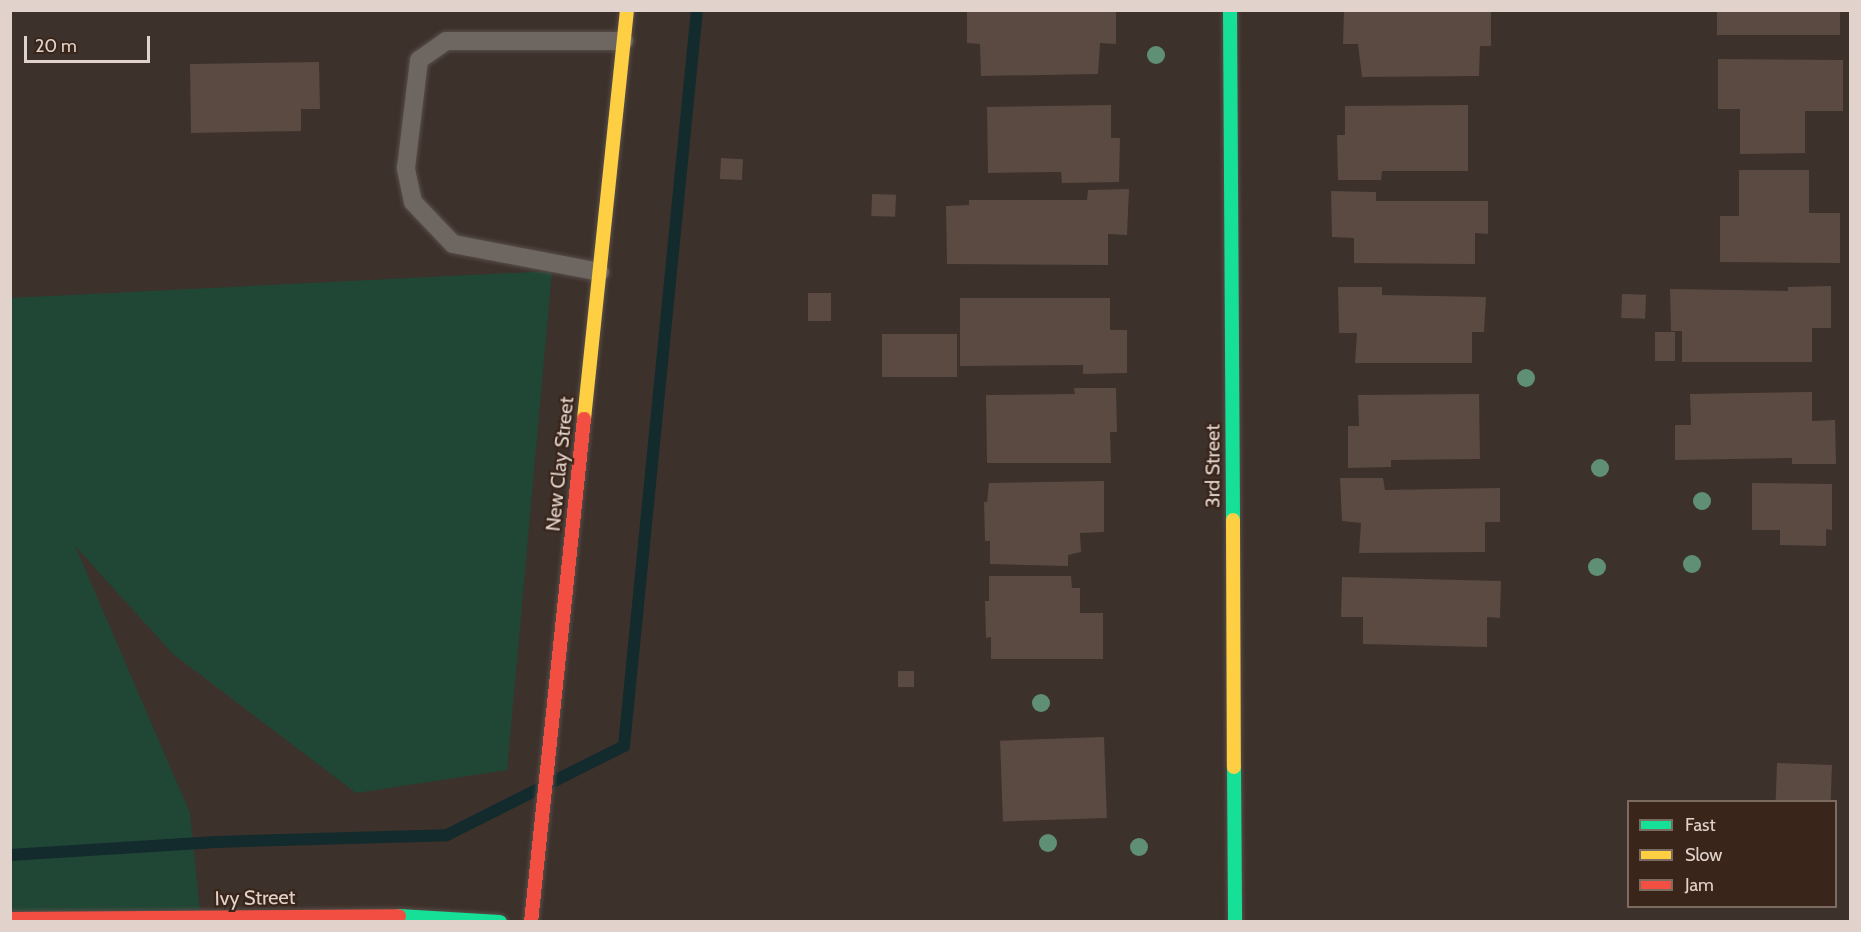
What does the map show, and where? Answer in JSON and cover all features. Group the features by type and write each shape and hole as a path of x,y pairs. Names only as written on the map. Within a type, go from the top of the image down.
{"street":[{"name":"New Clay Street","path":"531,921 627,10"},
{"name":"3rd Street","path":"1230,10 1235,921"},
{"name":"Ivy Street","path":"10,919 430,916 500,921"}],"lane":[{"path":"600,272 453,244 413,202 406,168 419,60 446,41 624,41"}],"green space":[{"path":"552,271 507,770 356,793 173,654 75,546 190,813 201,921 11,921 10,298"}],"building":[{"path":"967,10 1116,10 1116,44 1100,43 1098,74 981,76 980,44 967,43"},
{"path":"1344,10 1491,10 1491,46 1480,46 1479,76 1362,77 1358,44 1343,44"},
{"path":"1717,10 1840,10 1840,35 1717,35"},
{"path":"1718,59 1843,60 1843,111 1805,111 1805,153 1740,154 1740,109 1718,109"},
{"path":"319,62 320,109 301,109 301,131 191,133 190,64"},
{"path":"1111,105 1111,138 1120,138 1119,182 1062,183 1061,172 988,173 987,107"},
{"path":"1468,105 1468,171 1382,171 1381,180 1338,180 1337,135 1345,135 1345,106"},
{"path":"721,158 743,159 742,180 720,179"},
{"path":"1739,170 1809,170 1809,213 1840,213 1840,263 1720,262 1720,216 1739,216"},
{"path":"1129,189 1127,235 1108,234 1108,265 947,264 946,206 969,205 969,200 1087,200 1088,190"},
{"path":"1331,191 1376,192 1376,201 1488,201 1488,234 1475,233 1475,264 1354,263 1354,238 1332,237"},
{"path":"872,194 896,195 895,217 871,216"},
{"path":"1831,286 1831,328 1812,328 1812,362 1682,362 1682,331 1671,331 1670,289 1788,291 1788,287"},
{"path":"1338,287 1382,287 1382,295 1486,297 1484,332 1472,332 1472,363 1355,363 1357,333 1339,333"},
{"path":"808,293 831,293 831,321 808,321"},
{"path":"1622,294 1646,295 1645,319 1621,318"},
{"path":"960,298 1110,298 1110,330 1127,330 1127,373 1083,374 1083,365 960,366"},
{"path":"1655,332 1675,332 1675,361 1655,361"},
{"path":"882,334 957,334 957,377 882,377"},
{"path":"1074,388 1116,388 1117,432 1110,432 1111,463 987,463 986,395 1075,394"},
{"path":"1812,392 1812,421 1835,420 1836,464 1792,464 1792,458 1675,460 1675,425 1691,425 1690,394"},
{"path":"1479,394 1480,459 1391,460 1391,467 1348,468 1348,426 1359,426 1358,395"},
{"path":"1340,478 1383,478 1385,490 1500,488 1500,522 1485,522 1485,552 1359,553 1361,523 1342,521"},
{"path":"1104,481 1104,532 1080,533 1081,552 1068,555 1068,566 990,564 990,541 985,541 984,502 987,502 989,483"},
{"path":"1752,483 1832,484 1832,530 1826,529 1826,546 1780,545 1780,530 1752,530"},
{"path":"989,576 1071,576 1072,588 1080,588 1080,613 1103,613 1103,659 991,659 991,637 986,638 985,601 989,601"},
{"path":"1342,577 1501,581 1500,618 1487,617 1487,647 1363,644 1363,617 1341,617"},
{"path":"898,671 914,671 914,687 898,687"},
{"path":"1104,737 1107,818 1003,822 1000,741"},
{"path":"1777,763 1832,765 1831,800 1776,800"}],"waterway":[{"path":"10,855 216,842 447,835 624,746 697,10"}],"traffic: fast":[{"path":"1230,10 1233,520"},
{"path":"1234,767 1235,922"},
{"path":"399,916 500,922"}],"traffic: slow":[{"path":"584,419 627,10"},
{"path":"1233,520 1234,767"}],"traffic: jam":[{"path":"531,922 584,419"},
{"path":"10,919 399,916"}]}
